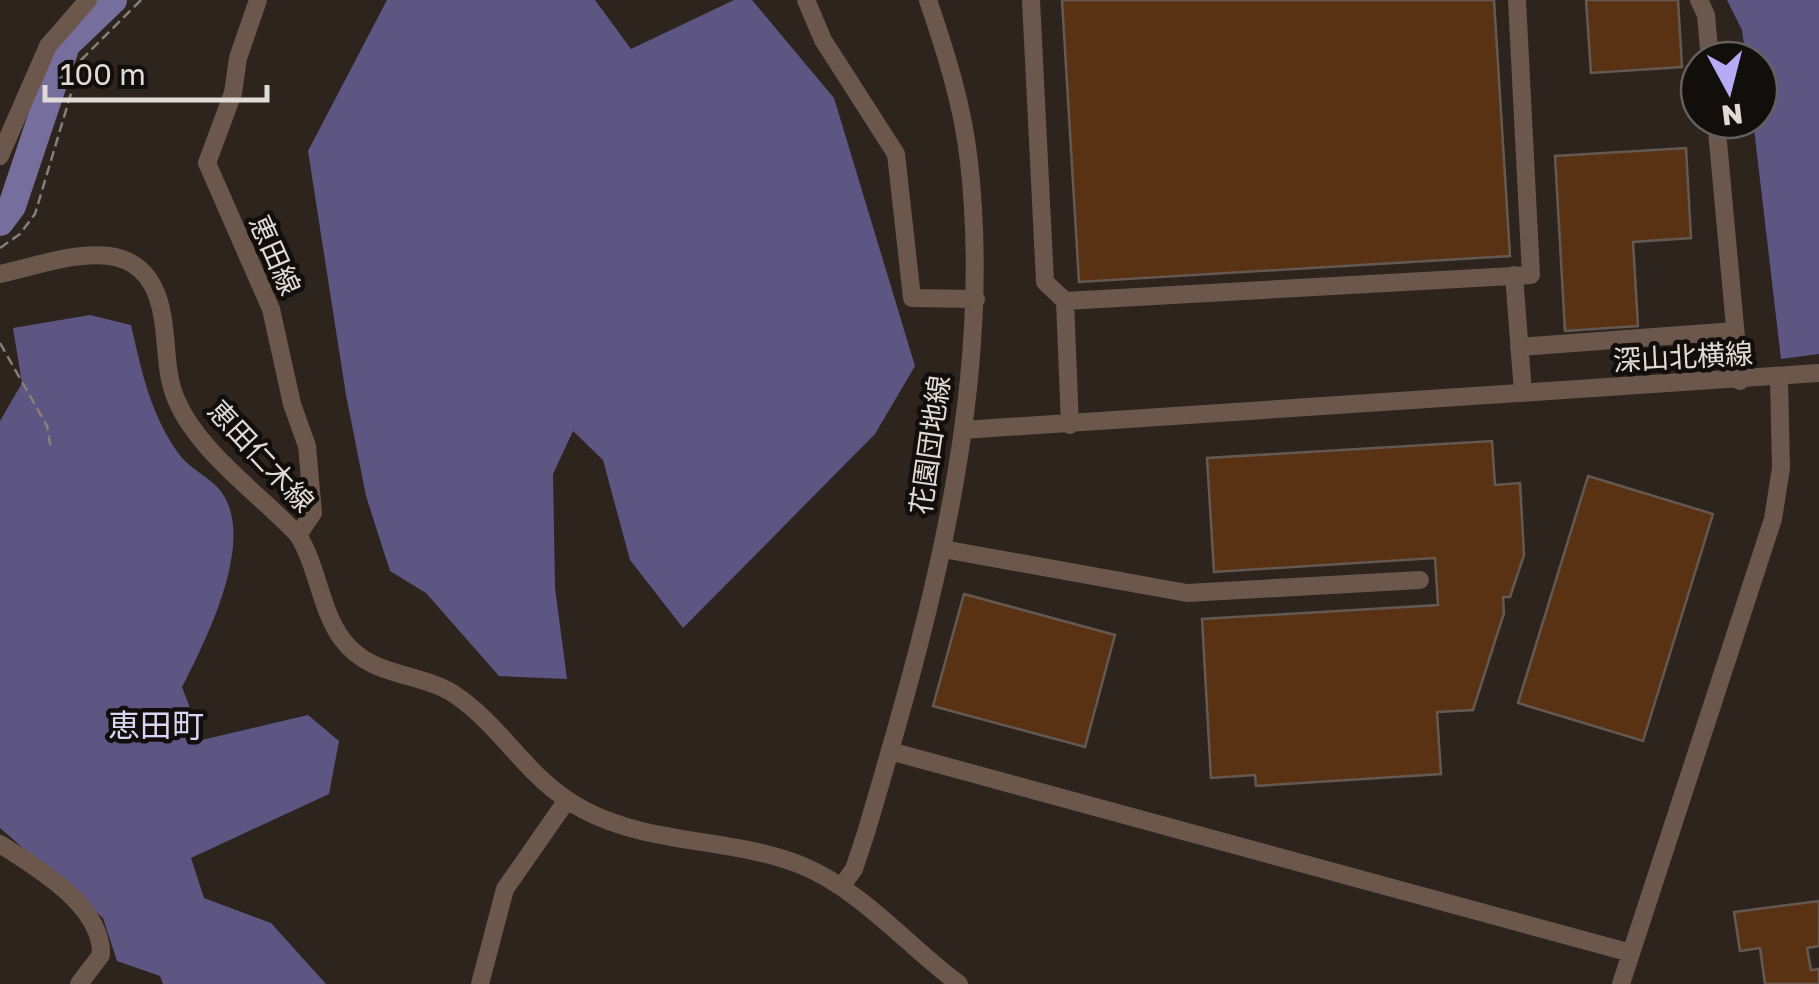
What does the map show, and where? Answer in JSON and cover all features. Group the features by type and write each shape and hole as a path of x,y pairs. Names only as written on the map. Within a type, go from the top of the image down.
{"street":[{"path":"0,156 48,46 88,0"},
{"name":"恵田線","path":"258,0 207,163 271,309 292,404 307,446 314,513 298,535"},
{"path":"806,0 824,40 896,154 912,298 976,299"},
{"name":"花園団地線","path":"841,888 854,869 890,752 943,549 963,430 976,299 969,162 957,92 928,0"},
{"path":"1031,0 1045,282 1065,301 1070,425"},
{"path":"1065,301 1531,274 1517,0"},
{"path":"1698,0 1706,15 1708,40"},
{"path":"1718,140 1740,382"},
{"name":"恵田仁木線","path":"0,274 94,252 132,266 155,292 172,384 184,414 298,535 312,558 332,619 358,656 376,669 440,687 460,698 527,770 567,800 622,826 775,857 841,888 959,984"},
{"path":"1514,275 1522,393"},
{"path":"1519,347 1735,332"},
{"path":"1778,379 1819,373"},
{"name":"深山北横線","path":"963,430 1778,379 1781,468 1773,519 1621,984"},
{"path":"943,549 1187,593 1420,580"},
{"path":"890,752 1631,954"},
{"path":"480,984 506,889 567,800"},
{"path":"0,844 46,874 94,925 101,955 79,984"}],"path":[{"path":"0,248 20,234 36,214 81,60 141,0"},
{"path":"0,343 48,426 51,448"}],"shaded area":[{"path":"387,0 595,0 631,49 734,0 752,0 834,98 915,366 875,434 683,628 630,560 603,460 573,431 553,474 555,588 567,679 499,676 426,593 390,571 366,496 308,151"},
{"path":"1727,0 1819,0 1819,354 1781,359 1755,140 1779,140 1779,40 1743,40"},
{"path":"90,315 131,325 148,392 161,424 184,460 220,490 232,517 230,567 223,593 182,687 202,740 308,715 339,741 329,794 191,858 204,898 271,923 326,984 163,984 160,976 117,961 103,918 0,828 0,421 22,383 13,328"}],"building":[{"path":"1062,0 1494,0 1510,256 1079,282"},
{"path":"1586,0 1678,0 1679,67 1591,73"},
{"path":"1686,148 1691,238 1633,242 1638,326 1565,331 1555,156"},
{"path":"1492,441 1495,485 1520,483 1524,555 1510,597 1503,597 1504,613 1473,710 1437,712 1441,774 1256,786 1255,775 1211,778 1202,619 1438,605 1435,558 1214,572 1207,458"},
{"path":"1588,476 1713,514 1643,741 1518,703"},
{"path":"964,594 1115,635 1085,747 933,706"},
{"path":"1819,901 1819,946 1807,948 1811,970 1819,969 1819,984 1765,984 1760,948 1740,951 1734,912"}],"waterway":[{"path":"0,222 12,206 66,45 113,0"}],"district":[{"name":"恵田町","path":"156,726"}]}
